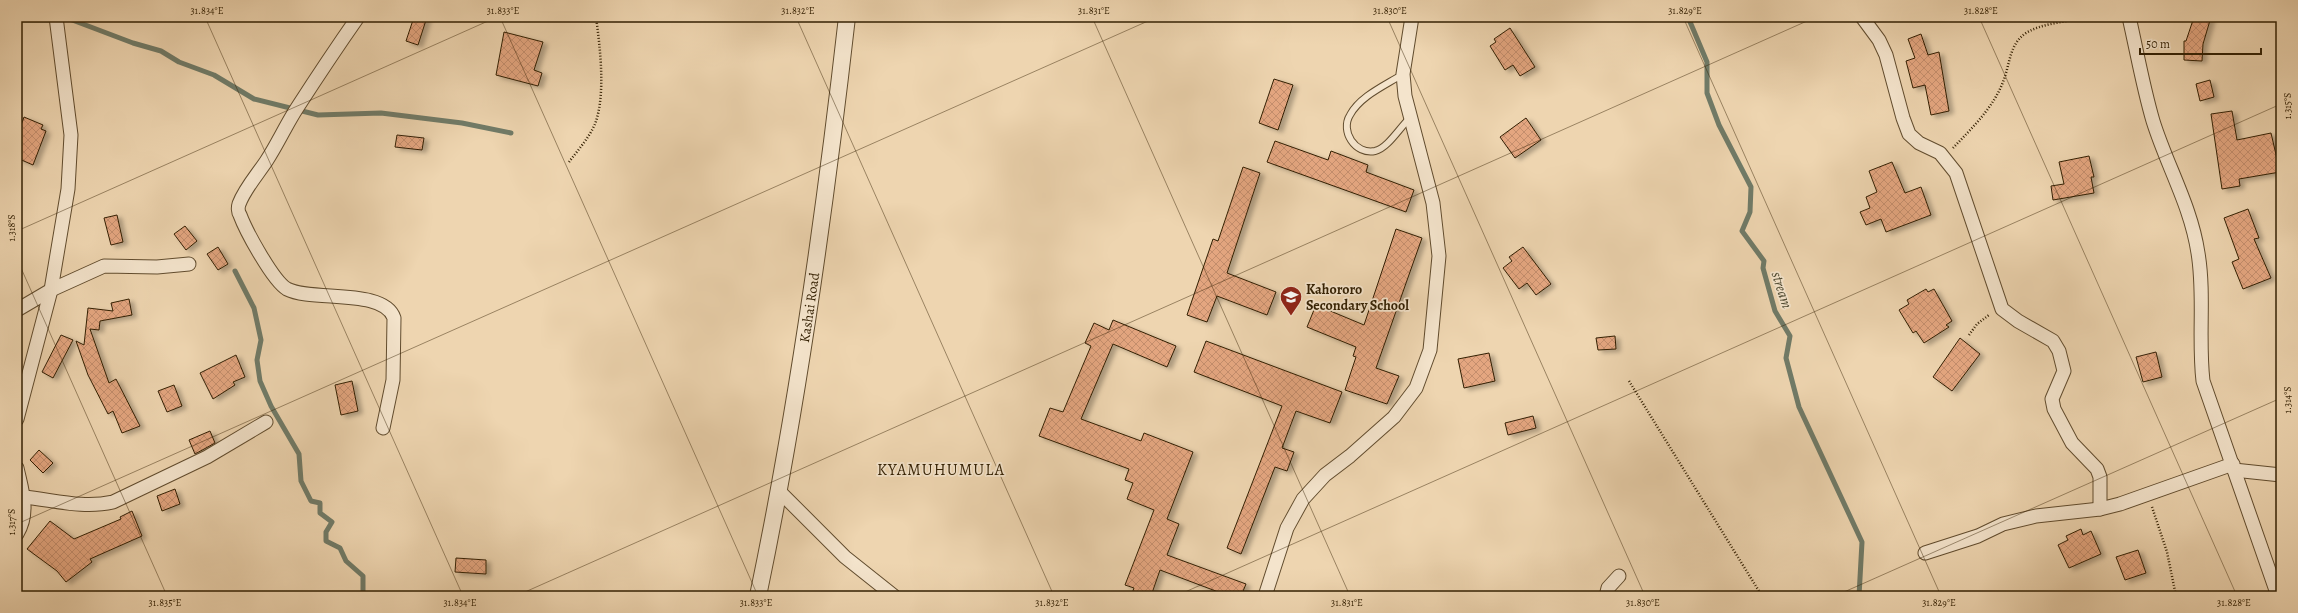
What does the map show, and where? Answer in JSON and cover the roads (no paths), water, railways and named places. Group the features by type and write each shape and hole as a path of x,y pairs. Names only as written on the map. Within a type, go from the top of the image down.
{"street":[{"path":"17,419 51,290 68,189 71,135 56,17"},
{"path":"358,17 297,108 267,160 238,205 239,214 250,238 279,281 288,289 306,294 357,298 388,307 392,312 394,318 393,380 384,428"},
{"name":"Kashai Road","path":"758,596 780,492 829,162 847,17"},
{"path":"1265,596 1287,528 1303,500 1325,474 1350,456 1394,417 1416,388 1430,350 1439,256 1433,203 1410,118 1403,74 1412,17"},
{"path":"1862,17 1879,40 1886,55 1909,134 1919,143 1936,150 1956,173 2002,309 2018,321 2053,341 2059,351 2064,371 2052,399 2054,409 2072,443 2097,469 2100,477 2100,509"},
{"path":"2129,17 2154,122 2189,213 2198,253 2201,287 2200,352 2203,380 2278,596"},
{"path":"17,310 51,290 104,266 157,267 189,264"},
{"path":"24,497 80,506 97,506 113,502 207,457 266,422"},
{"path":"1925,553 1978,536 2003,524 2036,516 2100,509 2148,496 2233,467 2281,475"},
{"path":"17,468 24,497 24,520 17,534"},
{"path":"780,492 845,557 894,596"},
{"path":"1606,596 1608,588 1619,576"}],"lane":[{"path":"1403,74 1361,102 1350,114 1346,124 1348,133 1354,144 1362,151 1375,151 1386,144 1410,118"}],"waterway":[{"name":"stream","path":"1688,17 1707,62 1707,93 1719,125 1751,187 1750,212 1742,231 1764,261 1763,268 1775,311 1790,336 1786,358 1799,407 1862,542 1859,596"},
{"path":"17,20 60,20 67,18 133,43 161,51 179,62 214,75 254,99 318,115 381,113 462,123 511,133"},
{"path":"235,271 254,308 261,340 257,360 260,381 271,406 299,454 301,481 311,501 320,503 320,513 332,522 326,532 326,541 340,548 346,561 363,576 363,596"}],"place":[{"name":"Kahororo Secondary School","path":"1291,316"}],"district":[{"name":"KYAMUHUMULA","path":"941,470"}]}
